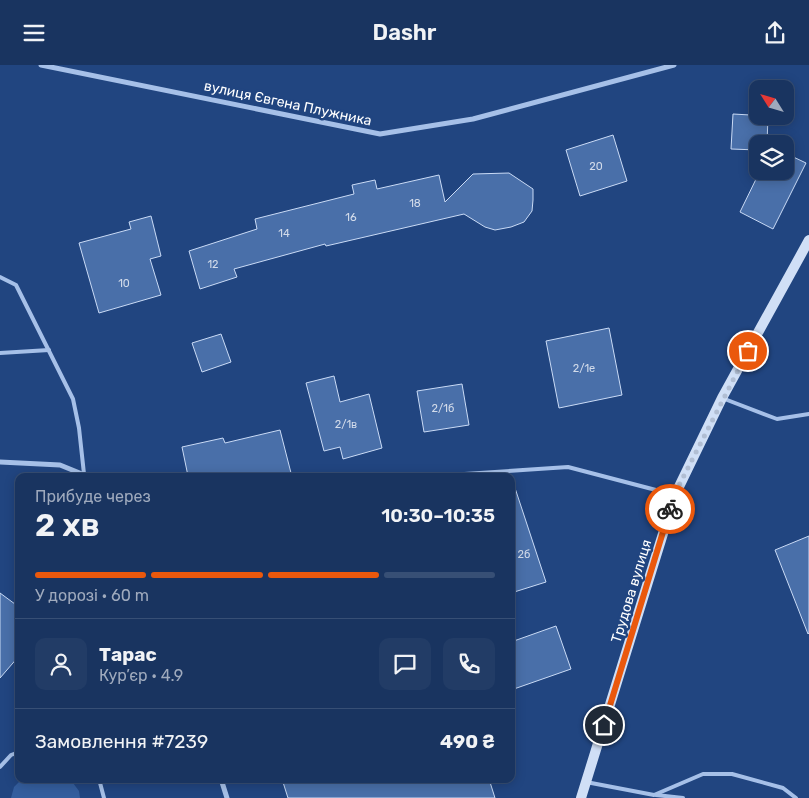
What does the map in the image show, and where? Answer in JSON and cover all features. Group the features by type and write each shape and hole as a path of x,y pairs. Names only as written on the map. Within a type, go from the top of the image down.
{"street":[{"name":"вулиця Євгена Плужника","path":"41,65 380,134 473,119 674,65"},
{"name":"Трудова вулиця","path":"581,798 674,495 722,398 809,240"},
{"path":"0,462 60,465 81,473"},
{"path":"222,783 227,798"}],"lane":[{"path":"0,277 16,285 72,399 86,473"},
{"path":"0,353 49,350"},
{"path":"722,398 777,419 809,414"},
{"path":"479,473 568,467 674,495"},
{"path":"0,767 11,755 15,754"},
{"path":"654,795 703,774 732,774 783,788 796,798"},
{"path":"586,782 654,795 683,798"},
{"path":"100,783 104,798"}],"shaded area":[{"path":"18,783 73,783 79,791 80,798 11,798 14,787"}],"building":[{"path":"733,114 749,115 749,125 768,125 767,135 749,135 749,150 731,149"},
{"path":"613,135 627,181 580,196 566,150"},
{"path":"794,157 806,163 773,229 740,212 756,180 794,180"},
{"path":"509,173 533,189 532,211 524,222 511,227 495,230 485,227 464,214 326,246 325,244 234,269 237,277 200,289 189,251 257,229 255,219 354,194 352,185 375,180 377,189 439,175 445,202 473,174"},
{"path":"151,216 161,256 150,259 161,295 99,313 79,243 131,229 129,222"},
{"path":"609,328 622,395 559,408 546,341"},
{"path":"221,334 231,362 202,372 192,343"},
{"path":"334,376 340,402 369,394 382,448 343,459 340,447 324,451 306,383"},
{"path":"462,384 469,425 424,432 417,391"},
{"path":"280,430 291,473 187,473 182,447 223,438 225,443"},
{"path":"515,488 546,582 515,592"},
{"path":"809,536 809,633 808,634 775,550"},
{"path":"0,593 15,604 15,661 0,678"},
{"path":"556,626 571,669 515,689 515,641"},
{"path":"283,783 490,783 495,798 288,798"}],"way so far":[{"path":"670,509 674,495 722,398 748,351"}],"route":[{"path":"604,725 670,509"}]}
